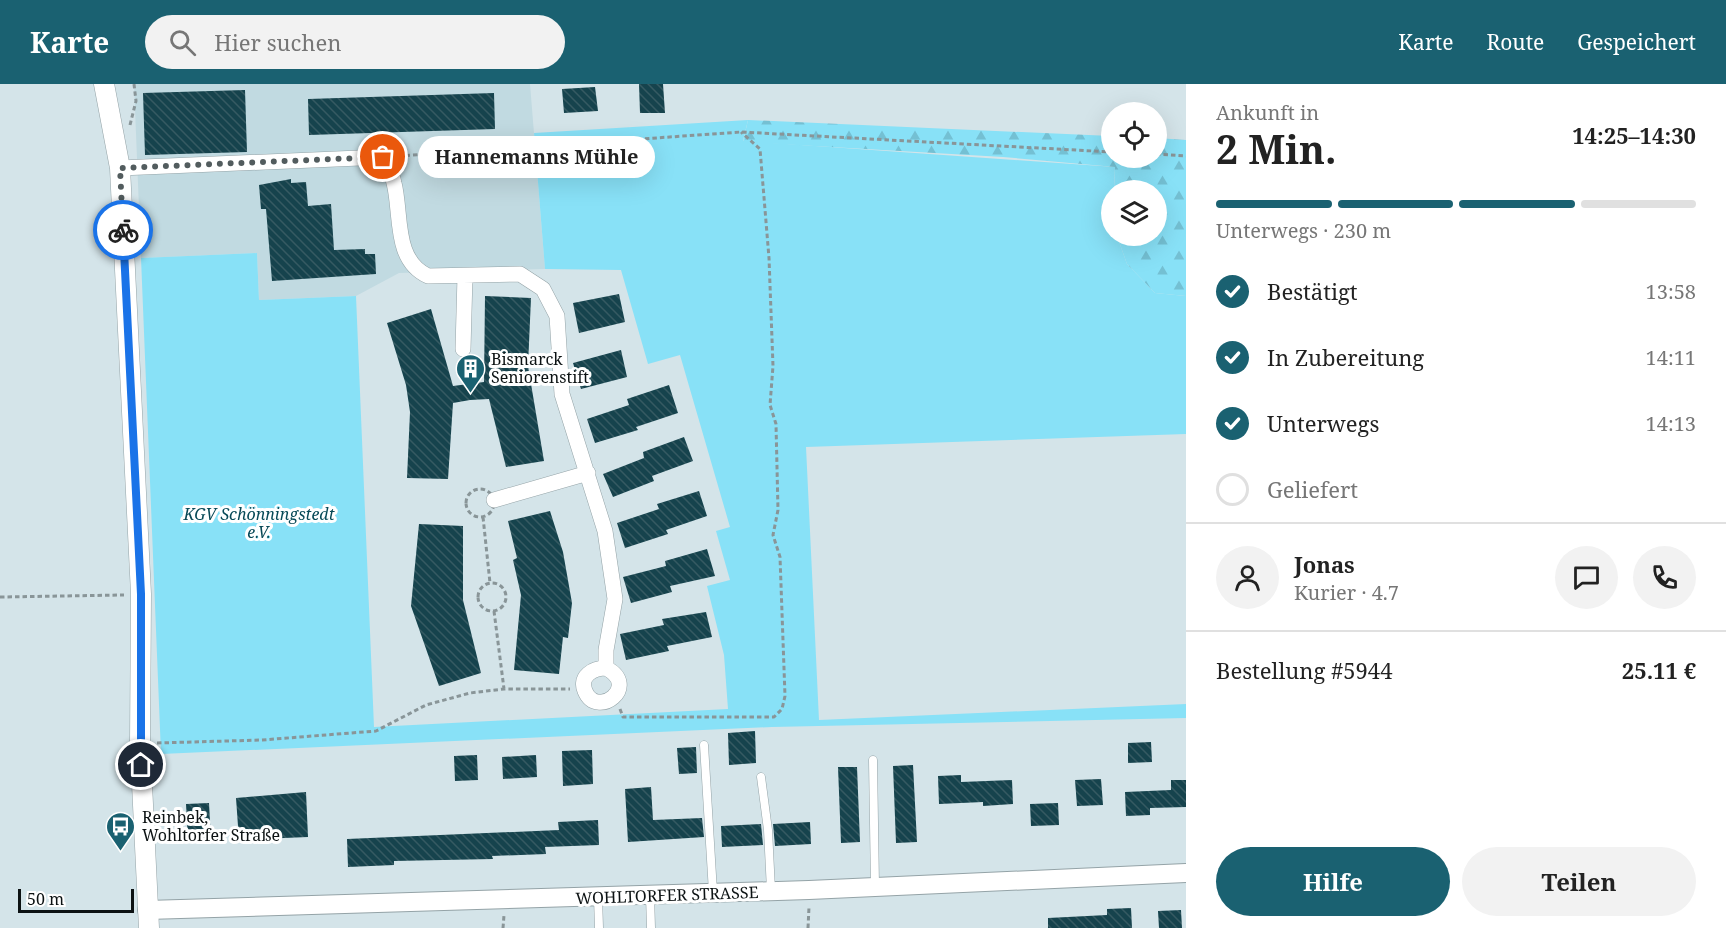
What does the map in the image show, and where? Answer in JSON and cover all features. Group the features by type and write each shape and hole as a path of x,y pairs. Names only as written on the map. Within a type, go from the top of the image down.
{"main road":[{"path":"104,84 120,168 141,594 140,743 148,919"}],"street":[{"path":"120,168 383,157 395,185 404,248 416,270 428,276 520,274 543,289 557,316 562,394 605,531 615,599 606,650 606,668"},
{"path":"462,349 465,276"},
{"path":"494,500 588,473"},
{"path":"596,668 606,668 614,672 619,680 619,689 615,697 606,702 597,703 589,698 584,690 584,681 588,672 596,668"},
{"name":"WOHLTORFER STRASSE","path":"148,919 598,897 1186,873"}],"lane":[{"path":"704,745 713,893"},
{"path":"873,760 875,887"},
{"path":"761,777 768,830 771,891"},
{"path":"650,895 651,928"},
{"path":"598,897 599,928"}],"path":[{"path":"383,157 741,132 1101,151"},
{"path":"615,697 623,717 774,717 782,709 784,702 780,557 773,535 778,510 776,424 771,405 773,366 769,258 760,149 741,132"},
{"path":"1167,155 1186,156"},
{"path":"483,517 490,583"},
{"path":"490,583 478,592 478,599 481,606 494,611"},
{"path":"490,583 503,588 506,595 505,602 494,611"},
{"path":"0,597 141,594"},
{"path":"494,611 504,689"},
{"path":"140,743 262,740 376,731 426,705 470,693 504,689 584,690"},
{"path":"808,928 809,890"}],"shaded area":[{"path":"134,84 530,84 545,269 399,273 356,296 259,300 257,253 141,258"}],"green space":[{"name":"KGV Schönningstedt e.V.","path":"748,120 743,141 1115,168 1114,180 1101,180 1101,246 1121,246 1127,264 1155,293 1186,296 1186,434 806,447 819,720 1186,704 1186,718 772,727 161,754 141,258 257,253 259,300 356,296 374,727 728,709 724,655 707,586 730,580 716,531 730,527 680,355 648,364 621,270 545,269 534,133"},
{"path":"748,120 1101,136 1101,166 1003,157 743,142"},
{"path":"1167,139 1186,140 1186,296 1155,293 1127,264 1121,246 1167,246 1167,180 1114,180 1115,168 1167,168"}],"building":[{"path":"639,84 663,84 665,113 640,113"},
{"path":"595,87 598,111 564,113 562,89"},
{"path":"245,90 247,152 145,155 143,93"},
{"path":"494,93 495,129 309,135 308,99"},
{"path":"291,179 291,183 306,182 308,206 331,204 334,250 365,249 365,254 375,254 376,274 272,281 266,209 261,209 259,185"},
{"path":"619,294 625,322 579,333 573,303"},
{"name":"Bismarck Seniorenstift","path":"485,296 531,298 528,366 544,461 506,467 489,399 470,400 453,403 448,479 407,478 410,412 406,385 387,323 431,309 453,386 484,382"},
{"path":"621,350 627,377 581,389 573,363"},
{"path":"669,385 678,413 636,427 638,430 595,443 587,419 629,405 627,399"},
{"path":"684,437 693,461 652,476 654,481 613,497 603,474 644,458 643,452"},
{"path":"699,491 707,516 666,530 668,534 625,548 617,523 659,509 657,504"},
{"path":"550,511 563,552 572,603 568,638 563,637 559,674 514,670 521,595 513,560 517,558 508,521"},
{"path":"419,524 463,526 463,600 481,673 439,686 411,606"},
{"path":"707,549 715,576 670,586 672,592 631,603 623,577 666,566 665,561"},
{"path":"706,612 712,637 667,646 669,651 626,660 620,634 664,625 662,619"},
{"path":"755,731 756,763 729,765 728,733"},
{"path":"1151,742 1152,762 1128,763 1128,743"},
{"path":"696,747 697,773 679,774 677,748"},
{"path":"592,750 593,784 563,786 562,751"},
{"path":"477,755 478,780 455,781 454,756"},
{"path":"536,755 537,777 503,779 502,757"},
{"path":"913,765 917,842 896,843 893,766"},
{"path":"838,767 857,767 860,842 841,843"},
{"path":"961,775 961,782 1012,780 1013,804 983,806 983,802 939,804 938,776"},
{"path":"1101,779 1103,805 1077,806 1075,780"},
{"path":"1171,780 1186,780 1186,807 1150,808 1150,815 1126,816 1125,792 1171,790"},
{"path":"651,787 653,820 702,818 704,837 628,842 625,789"},
{"path":"306,792 308,837 239,840 236,798"},
{"path":"209,803 211,840 188,841 186,804"},
{"path":"1058,803 1059,825 1031,826 1030,804"},
{"path":"598,820 599,845 545,847 546,854 492,856 493,859 394,861 394,865 348,867 347,839 559,830 558,822"},
{"path":"810,822 811,844 775,846 773,824"},
{"path":"761,824 763,845 722,847 721,826"},
{"path":"1131,908 1132,928 1048,928 1048,918 1107,915 1107,909"},
{"path":"1181,910 1182,928 1159,928 1158,911"}],"way so far":[{"path":"123,230 120,168 383,157"}],"place":[{"name":"Hannemanns Mühle","path":"383,157"},
{"name":"Bismarck Seniorenstift","path":"470,394"},
{"name":"Reinbek, Wohltorfer Straße","path":"121,852"}],"route":[{"path":"123,230 141,594 141,765"}]}
